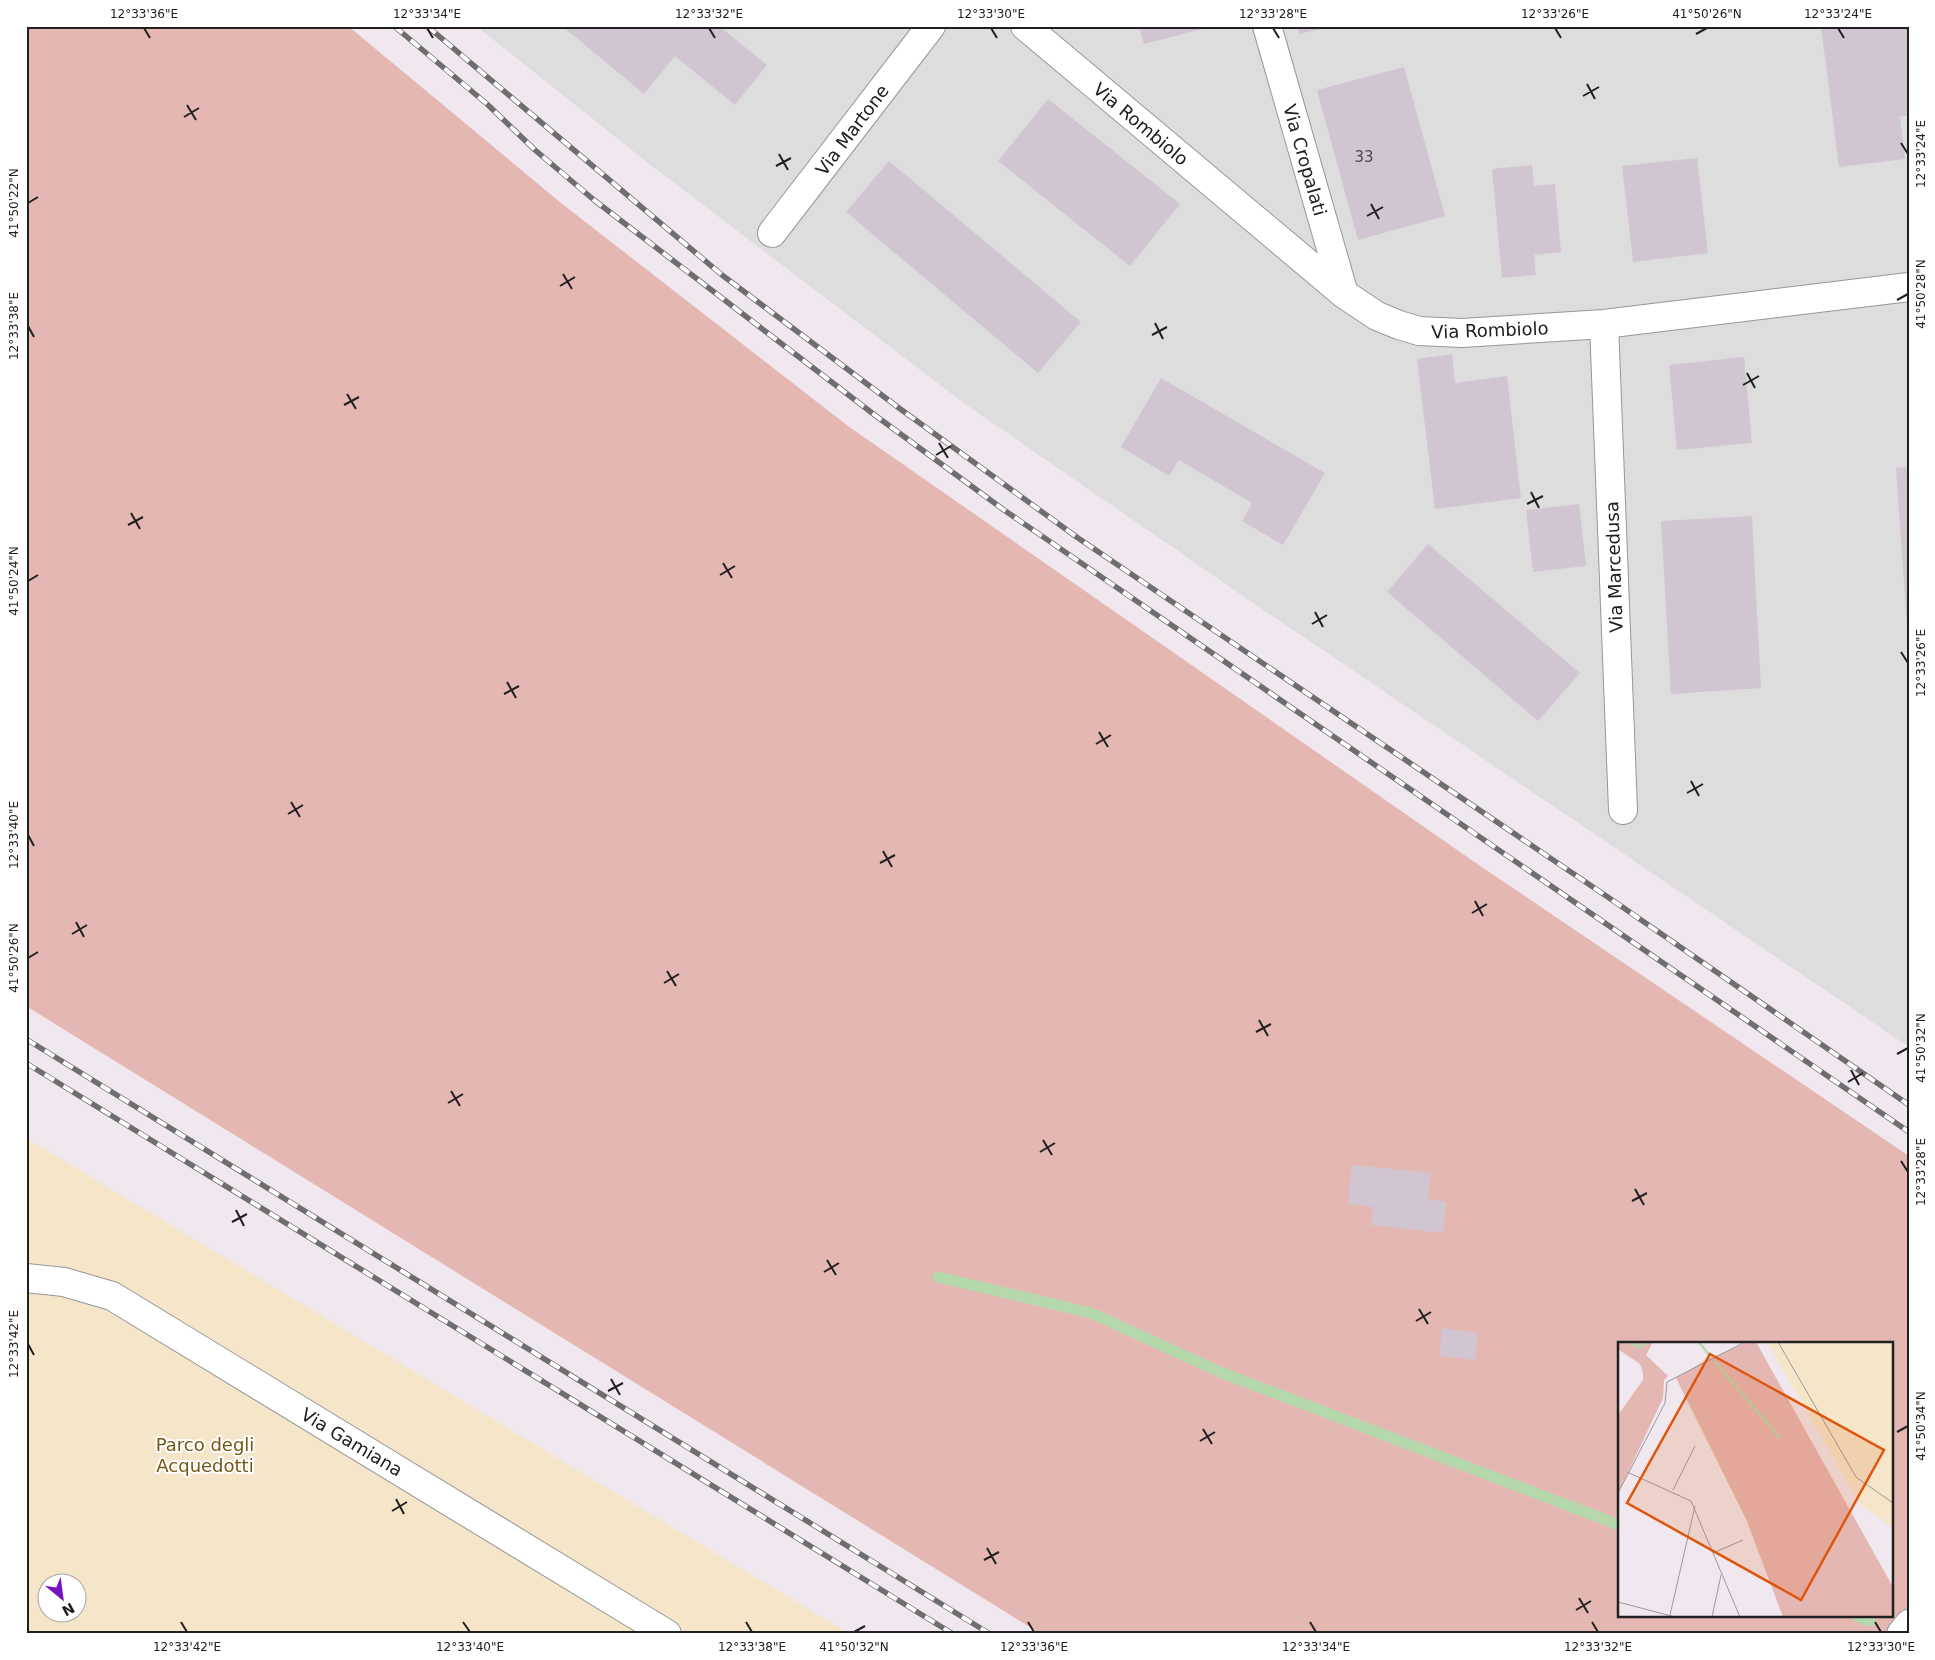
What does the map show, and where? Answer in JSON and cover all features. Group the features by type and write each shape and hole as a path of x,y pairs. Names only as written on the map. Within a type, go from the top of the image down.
{"street":[{"name":"Via Martone","path":"772,233 931,26"},
{"name":"Via Rombiolo","path":"1024,26 1344,294 1377,316 1419,331 1462,333 1604,324 1909,287"},
{"name":"Via Cropalati","path":"1267,26 1344,294"},
{"name":"Via Marcedusa","path":"1604,324 1623,810"},
{"name":"Via Gamiana","path":"26,1278 64,1282 112,1296 667,1634"},
{"path":"1901,1634 1909,1624"}],"shaded area":[{"path":"26,26 348,26 561,203 848,426 1473,861 1909,1156 1909,1627 1904,1634 1041,1634 26,1006"},
{"path":"476,26 1909,26 1909,1047 1243,596 965,404 652,166"}],"green space":[{"name":"Parco degli Acquedotti","path":"26,1138 850,1634 26,1634"}],"building":[{"path":"562,26 719,26 767,65 735,105 675,56 644,94"},
{"path":"1139,26 1209,26 1210,27 1144,44"},
{"path":"1297,26 1329,26 1329,27 1299,34"},
{"path":"1821,26 1909,26 1909,115 1900,117 1905,159 1839,167"},
{"path":"1404,67 1445,216 1358,240 1317,90"},
{"path":"1048,99 1180,204 1130,266 998,161"},
{"path":"1697,158 1708,253 1633,262 1622,166"},
{"path":"889,161 1081,322 1038,373 846,212"},
{"path":"1532,165 1534,186 1555,184 1561,252 1534,255 1536,275 1502,278 1492,169"},
{"path":"1452,354 1455,383 1507,376 1521,498 1435,509 1417,359"},
{"path":"1744,357 1752,443 1677,450 1669,365"},
{"path":"1161,378 1325,473 1283,545 1242,521 1252,503 1179,460 1169,476 1121,447"},
{"path":"1909,467 1909,626 1907,626 1896,468"},
{"path":"1579,504 1586,566 1533,572 1526,510"},
{"path":"1752,516 1761,688 1671,694 1661,521"},
{"path":"1428,544 1580,673 1538,721 1387,592"},
{"path":"1352,1165 1431,1173 1428,1199 1446,1202 1443,1233 1371,1225 1373,1207 1348,1204"},
{"path":"1442,1328 1478,1333 1475,1360 1439,1356"}],"waterway":[{"path":"938,1277 1091,1313 1220,1372 1618,1525"},
{"path":"1862,1618 1870,1621"}],"railway":[{"path":"394,26 487,104 535,150 594,200 876,416 1004,510 1909,1132"},
{"path":"427,26 722,275 899,408 1078,538 1618,904 1909,1105"},
{"path":"26,1039 990,1634"},
{"path":"26,1063 953,1634"}]}
